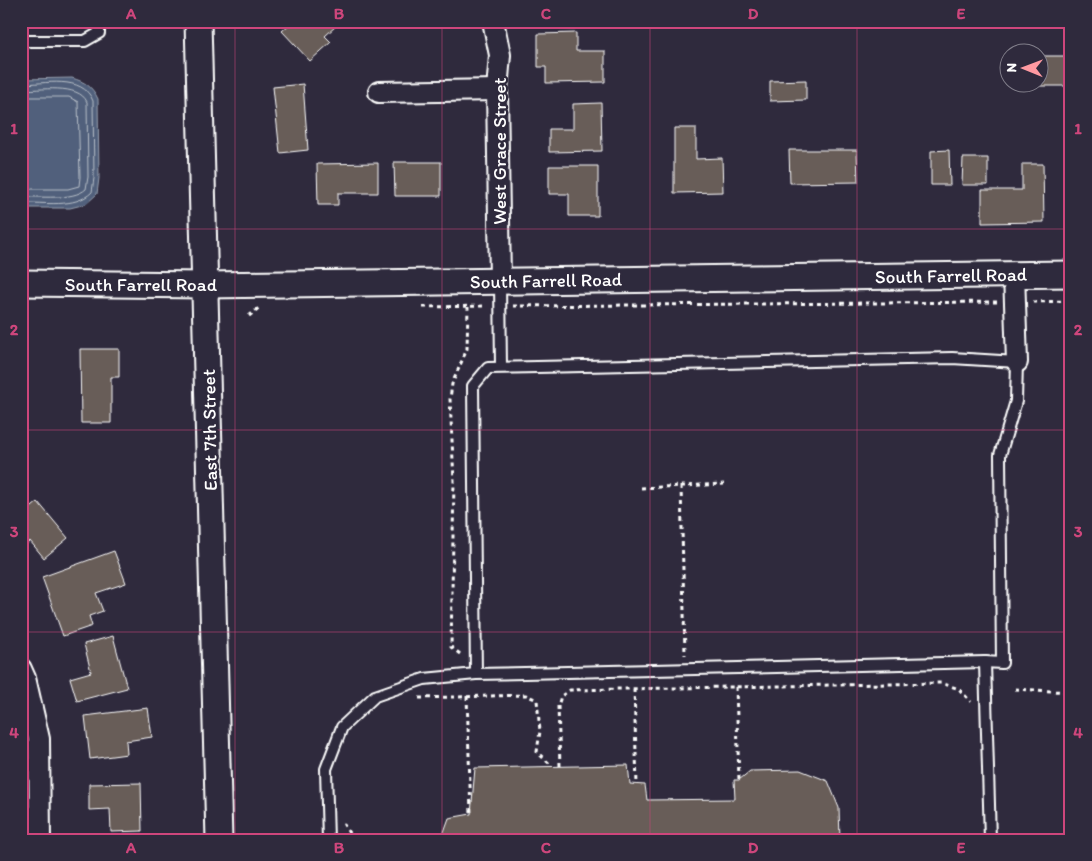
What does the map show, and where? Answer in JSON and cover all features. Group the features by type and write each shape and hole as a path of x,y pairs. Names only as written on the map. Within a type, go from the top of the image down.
{"street":[{"name":"East 7th Street","path":"198,21 219,840"},
{"name":"West Grace Street","path":"493,21 500,55 497,90 500,281"},
{"path":"379,92 497,90"},
{"path":"1014,274 1017,362"},
{"name":"South Farrell Road","path":"21,283 205,284 1071,274"},
{"path":"21,670 25,678 40,840"}],"lane":[{"path":"21,41 85,41 99,32 99,21"},
{"path":"500,281 501,367"},
{"path":"328,840 326,769 342,727 375,696 424,679 476,674 1002,663 1000,455 1016,400 1017,362 952,358 488,368 473,386 476,674"},
{"path":"985,662 990,840"}],"path":[{"path":"419,307 1071,301"},
{"path":"249,316 260,306 268,306"},
{"path":"461,654 451,647 454,481 450,399 452,384 467,349 468,307"},
{"path":"641,488 724,484"},
{"path":"680,486 686,657"},
{"path":"560,766 558,706 561,696 570,690 941,683 959,689 972,703"},
{"path":"736,687 740,780"},
{"path":"634,689 637,785"},
{"path":"1015,689 1071,692"},
{"path":"413,698 526,695 538,700 540,731 536,752 552,766"},
{"path":"466,696 471,814"},
{"path":"339,817 353,840"}],"water":[{"path":"72,78 88,85 98,99 99,178 97,194 86,204 70,208 21,208 21,79"}],"building":[{"path":"288,21 332,21 336,26 325,36 331,42 310,61 282,31 290,24"},
{"path":"576,33 576,51 605,51 605,82 546,83 546,67 538,67 538,34"},
{"path":"1050,56 1071,56 1071,86 1050,86"},
{"path":"806,80 806,100 770,101 770,81"},
{"path":"303,84 308,150 280,153 273,87"},
{"path":"601,103 602,151 549,152 549,129 573,129 573,104"},
{"path":"674,128 696,128 696,159 722,158 723,192 674,193"},
{"path":"789,150 857,150 858,182 790,183"},
{"path":"949,150 950,185 931,185 931,151"},
{"path":"963,158 988,158 988,185 962,185"},
{"path":"394,162 441,162 441,196 395,196"},
{"path":"378,163 378,193 338,193 338,205 318,205 317,164"},
{"path":"1022,164 1043,164 1044,222 982,223 982,190 1022,190"},
{"path":"549,166 598,166 598,216 569,216 569,194 549,194"},
{"path":"80,349 119,349 119,377 111,377 111,423 81,423"},
{"path":"38,502 68,538 44,558 30,541 21,549 21,516"},
{"path":"114,551 126,583 96,593 103,611 89,616 92,626 63,636 42,577"},
{"path":"113,636 127,688 77,701 70,678 91,672 84,644"},
{"path":"148,708 152,737 126,741 127,754 90,759 85,716"},
{"path":"628,765 630,784 645,785 647,800 735,799 734,780 739,780 750,771 800,770 828,781 839,808 840,840 441,840 449,818 471,814 475,768"},
{"path":"141,783 142,831 111,832 110,809 89,810 89,784"}]}
